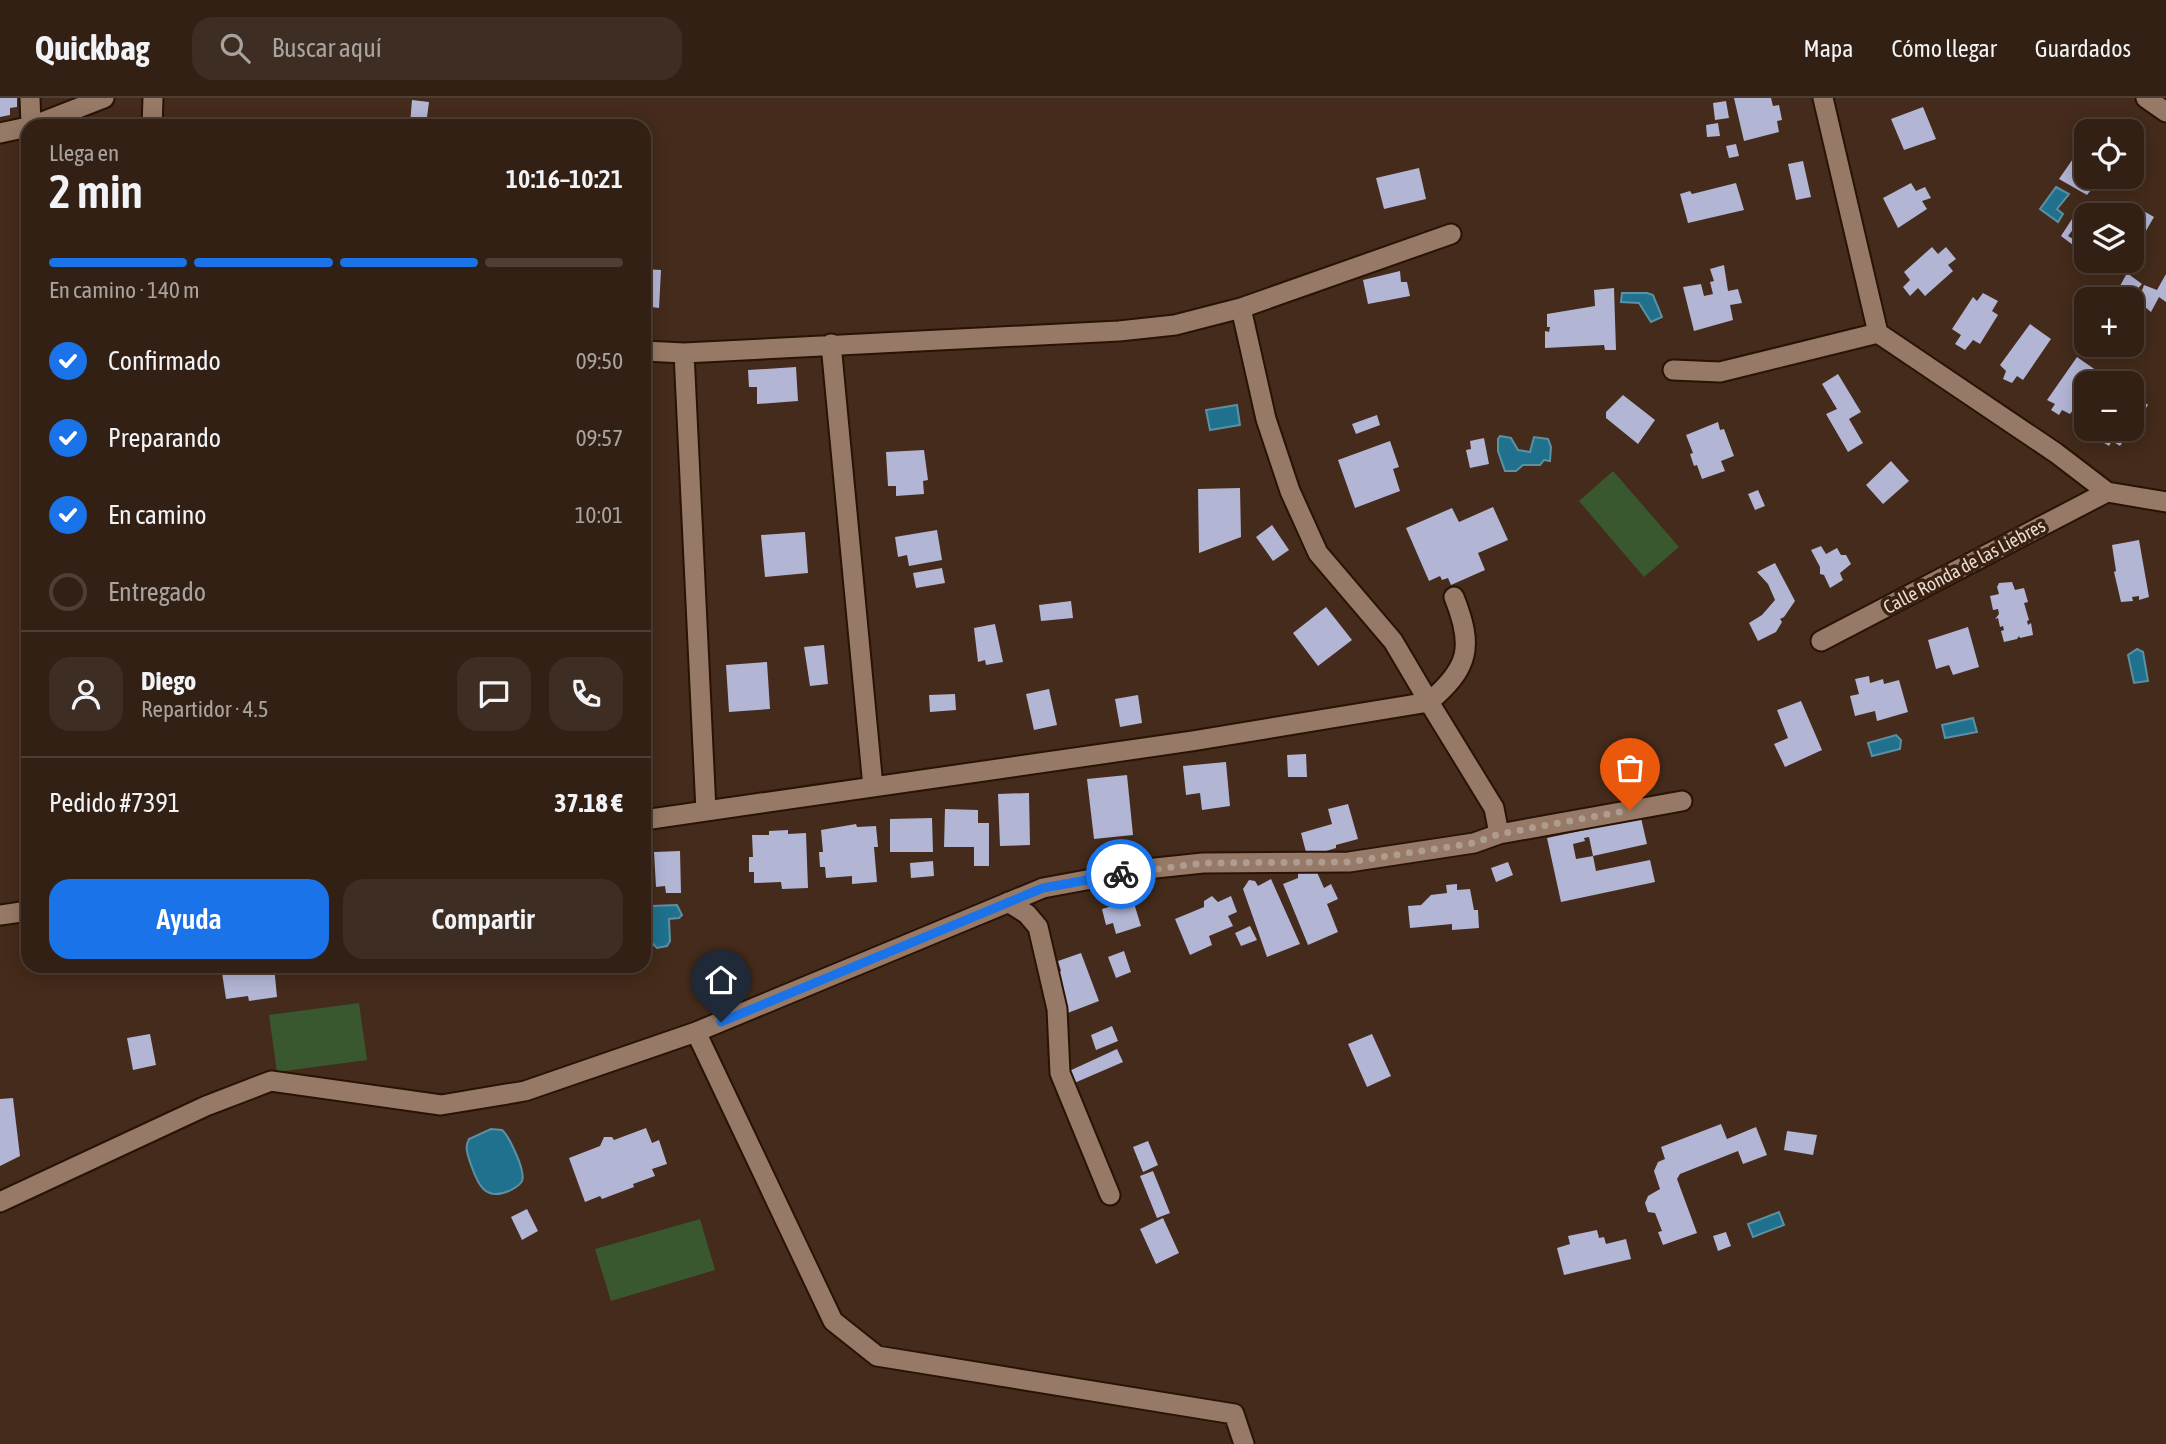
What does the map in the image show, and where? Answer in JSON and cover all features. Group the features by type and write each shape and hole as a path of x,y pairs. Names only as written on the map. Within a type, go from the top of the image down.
{"street":[{"path":"30,98 31,119"},
{"path":"49,119 104,98"},
{"path":"152,119 153,98"},
{"path":"1822,98 1878,333 2056,453 2107,492 2166,502"},
{"path":"2146,98 2166,112"},
{"path":"0,134 21,129"},
{"path":"651,351 684,353 1119,331 1175,324 1241,308 1451,233"},
{"path":"1241,308 1266,419 1290,491 1318,553 1393,641 1494,808 1499,834"},
{"path":"1673,370 1720,372 1878,333"},
{"path":"831,344 873,787"},
{"path":"684,353 706,811"},
{"name":"Calle Ronda de las Liebres","path":"1821,641 2107,492"},
{"path":"651,819 1192,741 1429,702 1452,683 1467,650 1454,597"},
{"path":"0,1202 206,1106 271,1082 441,1105 524,1091 696,1032 1043,888 1146,869 1203,863 1349,862 1474,843 1499,834 1682,801"},
{"path":"1008,902 1027,914 1038,928 1057,1009 1060,1073 1110,1195"},
{"path":"0,915 21,912"},
{"path":"696,1032 833,1321 877,1356 1234,1414 1244,1444"}],"green space":[{"path":"1613,471 1679,547 1644,577 1579,501"},
{"path":"359,1003 367,1060 277,1072 269,1015"},
{"path":"700,1219 715,1270 611,1301 595,1249"}],"water":[{"path":"2056,187 2069,194 2057,209 2063,214 2058,222 2040,209"},
{"path":"1622,293 1653,295 1662,317 1651,322 1639,303 1621,302"},
{"path":"1237,405 1240,425 1210,430 1206,410"},
{"path":"1500,436 1511,438 1518,450 1530,452 1534,437 1548,439 1551,447 1550,461 1544,460 1540,465 1523,465 1516,471 1505,471 1498,451"},
{"path":"2137,649 2143,652 2148,681 2134,683 2128,655"},
{"path":"1973,718 1977,732 1945,738 1942,725"},
{"path":"1896,735 1901,740 1900,749 1872,756 1868,743"},
{"path":"677,905 682,915 669,919 670,941 667,946 657,948 652,943 652,906"},
{"path":"491,1129 502,1130 505,1134 516,1154 523,1176 518,1186 501,1194 488,1192 480,1185 467,1152 469,1139"},
{"path":"1779,1212 1784,1225 1753,1237 1748,1224"}],"building":[{"path":"0,98 17,98 17,107 10,108 10,115 0,117"},
{"path":"1734,98 1771,98 1773,106 1779,105 1782,120 1777,121 1779,132 1744,141"},
{"path":"412,100 429,102 427,119 410,119"},
{"path":"1726,101 1729,118 1715,120 1713,103"},
{"path":"1923,107 1936,139 1904,150 1891,119"},
{"path":"1718,123 1720,136 1707,137 1706,125"},
{"path":"1736,144 1739,156 1729,158 1726,146"},
{"path":"2074,157 2074,188 2059,179"},
{"path":"1803,161 1811,197 1796,200 1788,164"},
{"path":"1419,168 1426,199 1384,209 1376,178"},
{"path":"1736,183 1744,210 1688,223 1680,194 1690,191 1692,194"},
{"path":"1911,183 1916,191 1925,187 1931,198 1922,201 1927,209 1898,228 1883,198"},
{"path":"2076,189 2092,189 2087,195"},
{"path":"2144,211 2154,217 2144,234"},
{"path":"2072,219 2074,220 2074,228 2068,236 2074,239 2073,245 2061,236"},
{"path":"1932,247 1938,254 1946,247 1956,259 1948,265 1953,271 1925,296 1918,288 1910,296 1903,287 1910,280 1904,272"},
{"path":"1724,265 1728,291 1738,289 1742,303 1730,305 1733,320 1694,331 1683,287 1701,284 1704,296 1713,294 1710,282 1714,281 1710,269"},
{"path":"651,269 661,270 659,308 651,307"},
{"path":"1400,271 1401,282 1407,282 1410,296 1368,304 1363,280"},
{"path":"2127,273 2142,284 2139,287 2120,286"},
{"path":"2166,274 2166,302 2159,297 2151,312 2144,306 2143,287 2144,285 2157,290"},
{"path":"1614,288 1616,350 1605,350 1604,345 1545,348 1545,331 1549,332 1550,327 1547,327 1547,314 1595,306 1594,290"},
{"path":"1983,293 1998,301 1992,311 1998,315 1980,344 1973,340 1965,350 1955,344 1961,335 1952,329 1973,297 1977,301"},
{"path":"2030,324 2051,339 2023,380 2017,376 2012,383 2003,379 2006,371 2000,365"},
{"path":"2077,357 2097,371 2074,371 2074,409 2070,414 2062,410 2059,415 2051,410 2055,404 2047,400"},
{"path":"796,367 798,401 757,404 757,387 749,387 748,370"},
{"path":"1838,374 1861,412 1849,419 1863,443 1848,452 1826,414 1837,409 1822,384"},
{"path":"1623,395 1655,420 1638,444 1606,418 1606,412"},
{"path":"1377,415 1380,425 1356,434 1352,424"},
{"path":"1718,422 1720,430 1724,429 1734,456 1721,461 1725,471 1702,479 1697,465 1694,466 1690,454 1693,453 1686,435"},
{"path":"1484,438 1489,464 1470,468 1466,450 1471,449 1470,441"},
{"path":"1390,441 1399,467 1393,469 1400,491 1355,508 1338,460"},
{"path":"924,450 928,480 923,481 924,494 896,496 896,486 888,486 886,452"},
{"path":"1891,461 1909,481 1883,504 1866,485"},
{"path":"1240,488 1241,537 1199,553 1198,489"},
{"path":"1758,490 1765,506 1755,510 1748,494"},
{"path":"1493,507 1508,540 1478,553 1485,570 1451,585 1448,578 1442,580 1440,576 1429,581 1406,528 1452,508 1459,522"},
{"path":"1272,525 1289,550 1273,561 1256,537"},
{"path":"937,530 942,560 909,566 907,555 898,557 895,537"},
{"path":"805,532 808,573 765,577 761,535"},
{"path":"2139,540 2149,597 2139,600 2139,596 2132,597 2133,601 2121,602 2114,572 2112,545"},
{"path":"1821,546 1826,554 1837,548 1841,555 1846,555 1851,564 1840,573 1843,580 1830,588 1824,575 1820,574 1820,567 1811,550"},
{"path":"1775,563 1795,601 1780,619 1782,622 1776,632 1758,641 1749,623 1762,615 1775,600 1768,584 1757,572"},
{"path":"942,568 945,583 916,588 913,573"},
{"path":"2012,582 2015,590 2024,588 2028,602 2024,603 2029,620 2027,621 2028,625 2031,623 2033,635 2019,636 2004,642 2001,631 2004,630 2003,626 2000,627 1998,618 1995,619 1999,614 1998,609 1993,610 1990,596 1999,594 1999,583"},
{"path":"1071,601 1073,618 1041,621 1039,605"},
{"path":"1326,607 1352,640 1318,666 1293,633"},
{"path":"995,624 1003,662 986,665 985,660 978,662 974,628"},
{"path":"1968,627 1979,667 1953,675 1949,665 1936,669 1928,640"},
{"path":"824,645 828,684 810,686 804,647"},
{"path":"767,662 770,709 729,712 726,665"},
{"path":"1869,676 1870,683 1883,679 1884,684 1899,680 1908,712 1877,721 1875,711 1855,716 1850,696 1859,694 1855,679"},
{"path":"1049,689 1057,725 1034,730 1026,694"},
{"path":"955,694 956,710 930,712 929,695"},
{"path":"1138,695 1142,723 1120,727 1115,699"},
{"path":"1801,701 1822,750 1785,767 1774,744 1788,738 1777,710"},
{"path":"1306,754 1307,777 1288,777 1287,755"},
{"path":"1226,762 1230,806 1202,810 1200,793 1186,795 1183,766"},
{"path":"1127,775 1133,835 1094,839 1087,779"},
{"path":"1029,793 1030,845 1000,846 998,794"},
{"path":"1348,804 1358,839 1323,852 1306,852 1301,833 1332,824 1328,809"},
{"path":"945,809 978,810 978,823 989,823 989,866 974,866 974,847 944,847"},
{"path":"932,818 933,852 890,852 890,819"},
{"path":"1641,818 1647,844 1593,856 1596,871 1650,860 1655,882 1561,902 1547,838","holes":["1589,837 1593,856 1576,859 1573,844"]},
{"path":"856,824 857,827 876,826 878,847 874,847 877,882 852,884 852,876 826,878 825,867 820,867 819,852 823,852 821,830"},
{"path":"788,830 788,834 806,833 808,888 782,889 781,882 754,883 754,872 749,872 749,857 753,857 752,835 769,835 769,831"},
{"path":"680,851 681,893 666,893 665,886 656,887 654,852"},
{"path":"933,861 934,876 911,878 910,863"},
{"path":"1508,862 1513,875 1496,882 1491,868"},
{"path":"1310,868 1312,872 1316,870 1324,888 1331,884 1338,899 1327,904 1338,932 1308,945 1283,884 1298,878 1298,871"},
{"path":"1271,879 1300,944 1267,957 1243,889 1249,880 1255,881 1258,886"},
{"path":"1457,884 1457,890 1470,889 1474,910 1478,910 1479,928 1452,930 1452,924 1410,928 1408,906 1421,905 1431,895 1447,893 1446,885"},
{"path":"1212,896 1218,902 1231,896 1237,912 1228,916 1233,926 1209,936 1212,945 1190,955 1175,919 1204,907 1204,901"},
{"path":"1133,900 1141,926 1116,934 1113,923 1106,925 1102,909"},
{"path":"1250,926 1257,940 1241,946 1235,933"},
{"path":"1124,951 1131,972 1116,978 1108,957"},
{"path":"1081,953 1099,1001 1065,1014 1051,975 1061,971 1058,961"},
{"path":"222,973 275,973 277,997 249,1001 248,996 226,999"},
{"path":"1112,1026 1118,1041 1096,1050 1091,1035"},
{"path":"150,1034 156,1065 133,1070 127,1038"},
{"path":"1372,1034 1391,1076 1367,1087 1348,1044"},
{"path":"1117,1049 1123,1062 1072,1084 1067,1072"},
{"path":"13,1098 20,1156 0,1166 0,1099"},
{"path":"1721,1124 1727,1139 1756,1127 1767,1155 1743,1164 1738,1151 1680,1174 1677,1179 1697,1233 1663,1245 1658,1232 1662,1231 1655,1213 1648,1212 1645,1203 1648,1196 1660,1189 1654,1171 1658,1162 1665,1159 1661,1147"},
{"path":"646,1128 652,1143 659,1140 667,1164 652,1169 655,1176 633,1184 634,1187 602,1199 600,1196 585,1202 569,1158 600,1146 604,1137 612,1137 614,1140"},
{"path":"1787,1131 1817,1135 1813,1155 1784,1150"},
{"path":"1148,1141 1158,1165 1143,1172 1133,1147"},
{"path":"1153,1171 1170,1213 1157,1218 1140,1176"},
{"path":"527,1209 538,1231 522,1240 511,1217"},
{"path":"1163,1218 1179,1253 1156,1264 1140,1229"},
{"path":"1597,1230 1599,1238 1604,1237 1606,1244 1626,1239 1631,1259 1564,1275 1557,1248 1570,1244 1568,1236"},
{"path":"1726,1232 1731,1246 1718,1251 1713,1236"}],"way so far":[{"path":"1121,874 1203,863 1349,862 1474,843 1499,834 1630,810"}],"route":[{"path":"721,1022 1043,888 1121,874"}]}
